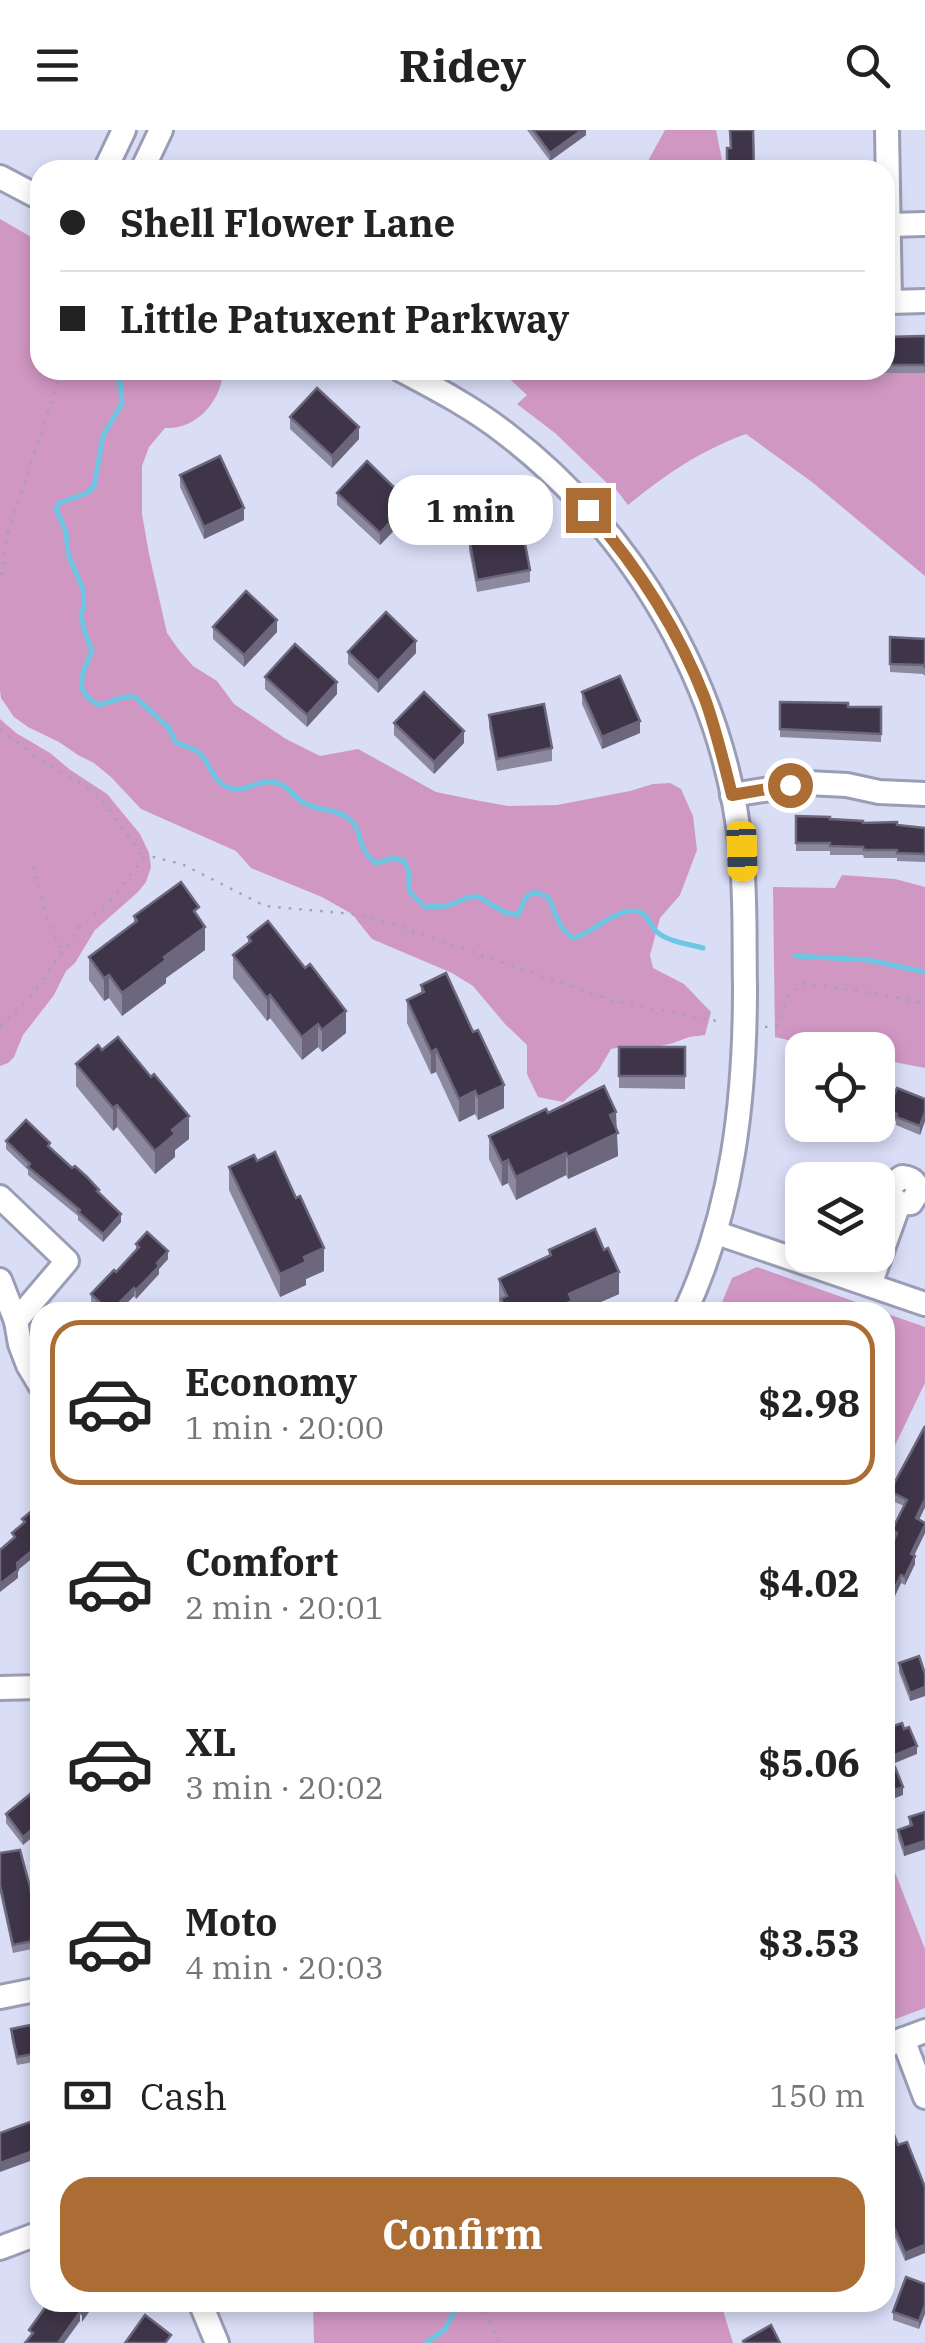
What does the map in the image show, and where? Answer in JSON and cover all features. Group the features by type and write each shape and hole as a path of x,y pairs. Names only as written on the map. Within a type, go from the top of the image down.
{"street":[{"path":"110,160 124,130"},
{"path":"148,160 164,130"},
{"path":"158,160 164,130"},
{"path":"887,130 887,160"},
{"path":"0,177 30,193"},
{"path":"895,225 925,224"},
{"path":"895,302 925,302"},
{"path":"420,380 504,432 564,484 642,578 687,659 704,699 732,795 742,851 745,1025 730,1176 717,1233 689,1302"},
{"path":"732,795 808,783 925,794"},
{"path":"0,1198 67,1261 32,1302"},
{"path":"870,1285 898,1204"},
{"path":"717,1233 925,1304"},
{"path":"0,1280 30,1368"},
{"path":"16,1320 30,1304"},
{"path":"0,1688 30,1687"},
{"path":"0,1997 30,1991"},
{"path":"904,2039 925,2097"},
{"path":"0,2248 30,2236"},
{"path":"204,2312 216,2343"}],"path":[{"path":"0,584 8,532 59,380"},
{"path":"0,729 101,798 144,858"},
{"path":"0,1026 31,996 88,918 109,902 144,858"},
{"path":"144,858 182,864 265,906 392,924 613,1001 658,1011 768,1028 778,1025 788,995 806,983 925,1004"},
{"path":"34,866 48,922 63,950"},
{"path":"484,2312 498,2343"}],"shaded area":[{"path":"665,130 716,130 722,160 648,160"},
{"path":"0,219 30,236 30,380 221,380 205,411 187,424 165,428 149,447 142,466 142,514 149,554 167,633 179,650 193,666 217,681 234,704 286,739 320,756 358,749 436,792 508,806 557,805 653,784 670,783 681,789 693,816 697,850 680,895 660,918 650,955 653,968 684,984 711,1012 705,1035 640,1051 627,1046 611,1049 598,1071 563,1102 538,1097 527,1074 527,1045 473,986 372,939 352,914 322,897 251,868 236,851 141,809 94,763 14,717 0,691"},
{"path":"925,368 925,576 812,482 746,434 684,464 628,505 611,483 517,404 527,395 511,380 895,380 895,370"},
{"path":"0,719 107,794 140,834 151,867 138,892 95,930 23,1035 14,1057 0,1066"},
{"path":"842,875 895,879 925,887 925,1068 895,1062 895,1032 785,1032 785,1039 775,1037 773,887 835,888"},
{"path":"757,1267 856,1302 722,1302 732,1278"},
{"path":"895,1316 925,1327 925,1383 895,1445"},
{"path":"895,1872 925,1949 925,2008 895,2019"},
{"path":"313,2312 724,2312 733,2343 314,2343"}],"building":[{"path":"533,130 582,130 550,153"},
{"path":"730,130 753,130 754,160 727,160 727,148 731,148"},
{"path":"925,336 925,365 895,365 895,337"},
{"path":"317,388 359,427 332,456 290,417"},
{"path":"220,456 244,508 204,527 180,475"},
{"path":"367,461 409,502 380,533 337,493"},
{"path":"522,528 530,570 477,580 469,538"},
{"path":"246,591 277,620 244,655 213,627"},
{"path":"386,612 416,641 378,681 348,652"},
{"path":"890,637 925,639 925,667 890,664"},
{"path":"295,644 337,682 307,715 265,677"},
{"path":"620,676 640,721 602,737 582,692"},
{"path":"424,692 464,731 434,762 394,723"},
{"path":"780,702 881,707 881,734 780,729"},
{"path":"544,704 552,748 497,759 489,715"},
{"path":"796,816 863,823 897,822 925,828 925,854 796,843"},
{"path":"181,882 199,907 194,911 205,927 122,993 109,975 104,978 89,957 137,921 134,916"},
{"path":"268,921 305,968 310,964 346,1011 322,1030 318,1024 302,1037 233,955"},
{"path":"446,973 473,1032 478,1030 504,1085 478,1097 475,1091 459,1099 407,1000 424,992 421,985"},
{"path":"118,1037 189,1116 155,1151 76,1064 98,1045 102,1050"},
{"path":"619,1047 685,1047 685,1076 619,1076"},
{"path":"604,1086 616,1112 610,1115 618,1133 516,1177 508,1160 502,1163 489,1136"},
{"path":"897,1088 925,1099 920,1126 896,1117"},
{"path":"26,1120 50,1143 48,1146 87,1177 121,1214 103,1234 28,1167 30,1164 6,1141"},
{"path":"275,1152 324,1248 280,1274 229,1167 254,1155 257,1161"},
{"path":"595,1229 619,1272 569,1294 570,1302 502,1302 507,1296 499,1279 551,1255 549,1250"},
{"path":"147,1232 168,1251 148,1278 120,1302 99,1302 91,1294 139,1247 136,1244"},
{"path":"925,1426 925,1499 916,1518 925,1525 905,1577 901,1575 895,1588 895,1524 907,1500 895,1494 895,1482"},
{"path":"30,1512 30,1552 17,1563 18,1570 0,1584 0,1550 15,1537 12,1533 25,1522 22,1519"},
{"path":"919,1656 925,1687 910,1693 899,1663"},
{"path":"902,1723 904,1729 909,1727 917,1746 895,1755 895,1725"},
{"path":"895,1767 903,1787 895,1790"},
{"path":"30,1794 30,1831 23,1837 6,1814"},
{"path":"925,1812 925,1841 904,1848 898,1830 912,1825 909,1817"},
{"path":"20,1850 30,1887 30,1941 13,1945 0,1885 0,1853"},
{"path":"30,2025 30,2055 17,2057 11,2029"},
{"path":"30,2122 30,2152 0,2163 0,2133"},
{"path":"895,2137 898,2145 907,2142 925,2187 925,2245 905,2253 895,2229"},
{"path":"906,2277 925,2284 925,2305 919,2321 893,2312"},
{"path":"42,2312 80,2312 58,2343 25,2343 33,2333 29,2330"},
{"path":"145,2315 171,2335 165,2343 125,2343"},
{"path":"771,2325 780,2343 744,2343 743,2341"}],"waterway":[{"path":"119,380 122,403 103,436 94,486 87,493 59,503 56,509 66,532 68,554 83,589 81,615 92,651 82,688 90,700 99,705 135,697 169,728 176,743 200,754 227,787 277,783 304,803 343,815 353,822 365,851 376,863 393,858 404,861 409,871 409,891 425,907 447,906 479,897 504,912 518,915 526,897 535,892 548,897 561,926 574,938 618,914 638,911 661,935 703,948"},
{"path":"795,956 868,960 925,972"},
{"path":"426,2343 445,2329 454,2312"}],"route":[{"path":"588,510 642,578 687,659 704,699 732,795 790,785"}]}
